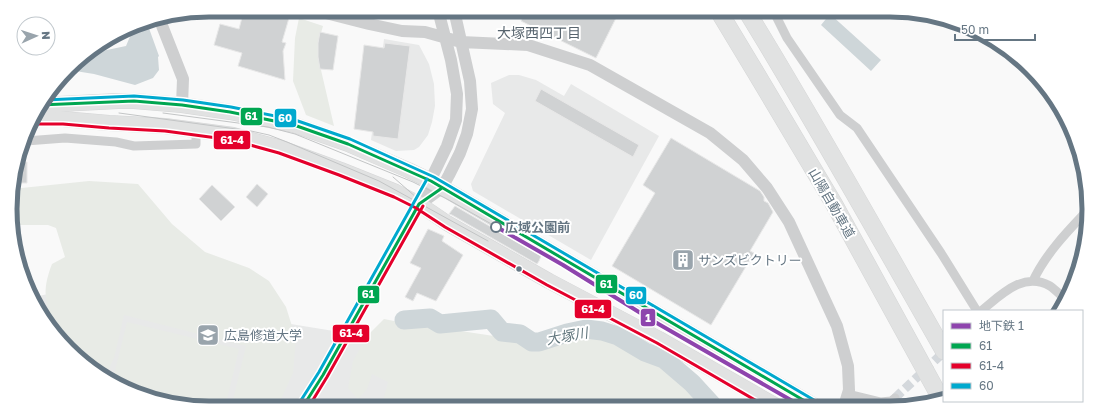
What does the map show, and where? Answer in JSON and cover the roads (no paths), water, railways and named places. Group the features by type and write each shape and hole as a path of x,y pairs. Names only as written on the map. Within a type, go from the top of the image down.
{"highway":[{"name":"山陽自動車道","path":"722,17 834,204 938,394"},
{"name":"山陽自動車道","path":"750,17 778,61 850,185 943,349"}],"main road":[{"path":"49,103 118,101 182,105 230,112 294,125 348,144 408,170 436,185 807,401"},
{"path":"40,119 63,119 159,126 233,135 281,148 382,186 419,204 448,223 549,281 659,339 768,401"}],"street":[{"path":"342,17 402,31 425,32 461,42 528,45 590,65 710,133 743,160 767,188 789,222 837,326 848,366 849,390 846,401"},
{"path":"436,185 456,120 457,94 440,17"},
{"path":"323,374 419,204 436,185 460,153 467,134 472,109 470,81 456,17"},
{"path":"776,17 787,38 840,115 857,128 936,246 976,310"},
{"path":"162,23 183,79 182,105"},
{"path":"30,141 65,138 116,142 134,146 196,144 196,130"},
{"path":"1034,281 1037,272 1062,237 1082,216"},
{"path":"982,310 1008,290 1024,282 1034,281 1042,283 1051,287 1061,296"},
{"path":"848,394 877,401"},
{"path":"888,401 895,398"}],"waterway":[{"name":"大塚川","path":"404,320 430,318 440,324 491,319 502,332 520,334 532,342 539,342 567,333 586,329 602,331 618,336 645,352 664,359 692,383 708,401"}],"tunnel":[{"path":"895,398 943,353"}],"tram line":[{"path":"119,113 251,131 269,135 379,181 488,241"},
{"path":"163,113 268,127 295,134 413,182 495,226"},
{"path":"393,177 417,198"}],"metro line":[{"name":"1","path":"495,226 563,265 655,322 793,401"}],"place":[{"name":"広域公園前","path":"496,227"},
{"name":"サンズビクトリー","path":"683,260"},
{"name":"広島修道大学","path":"208,335"}],"district":[{"name":"大塚西四丁目","path":"539,33"}]}
